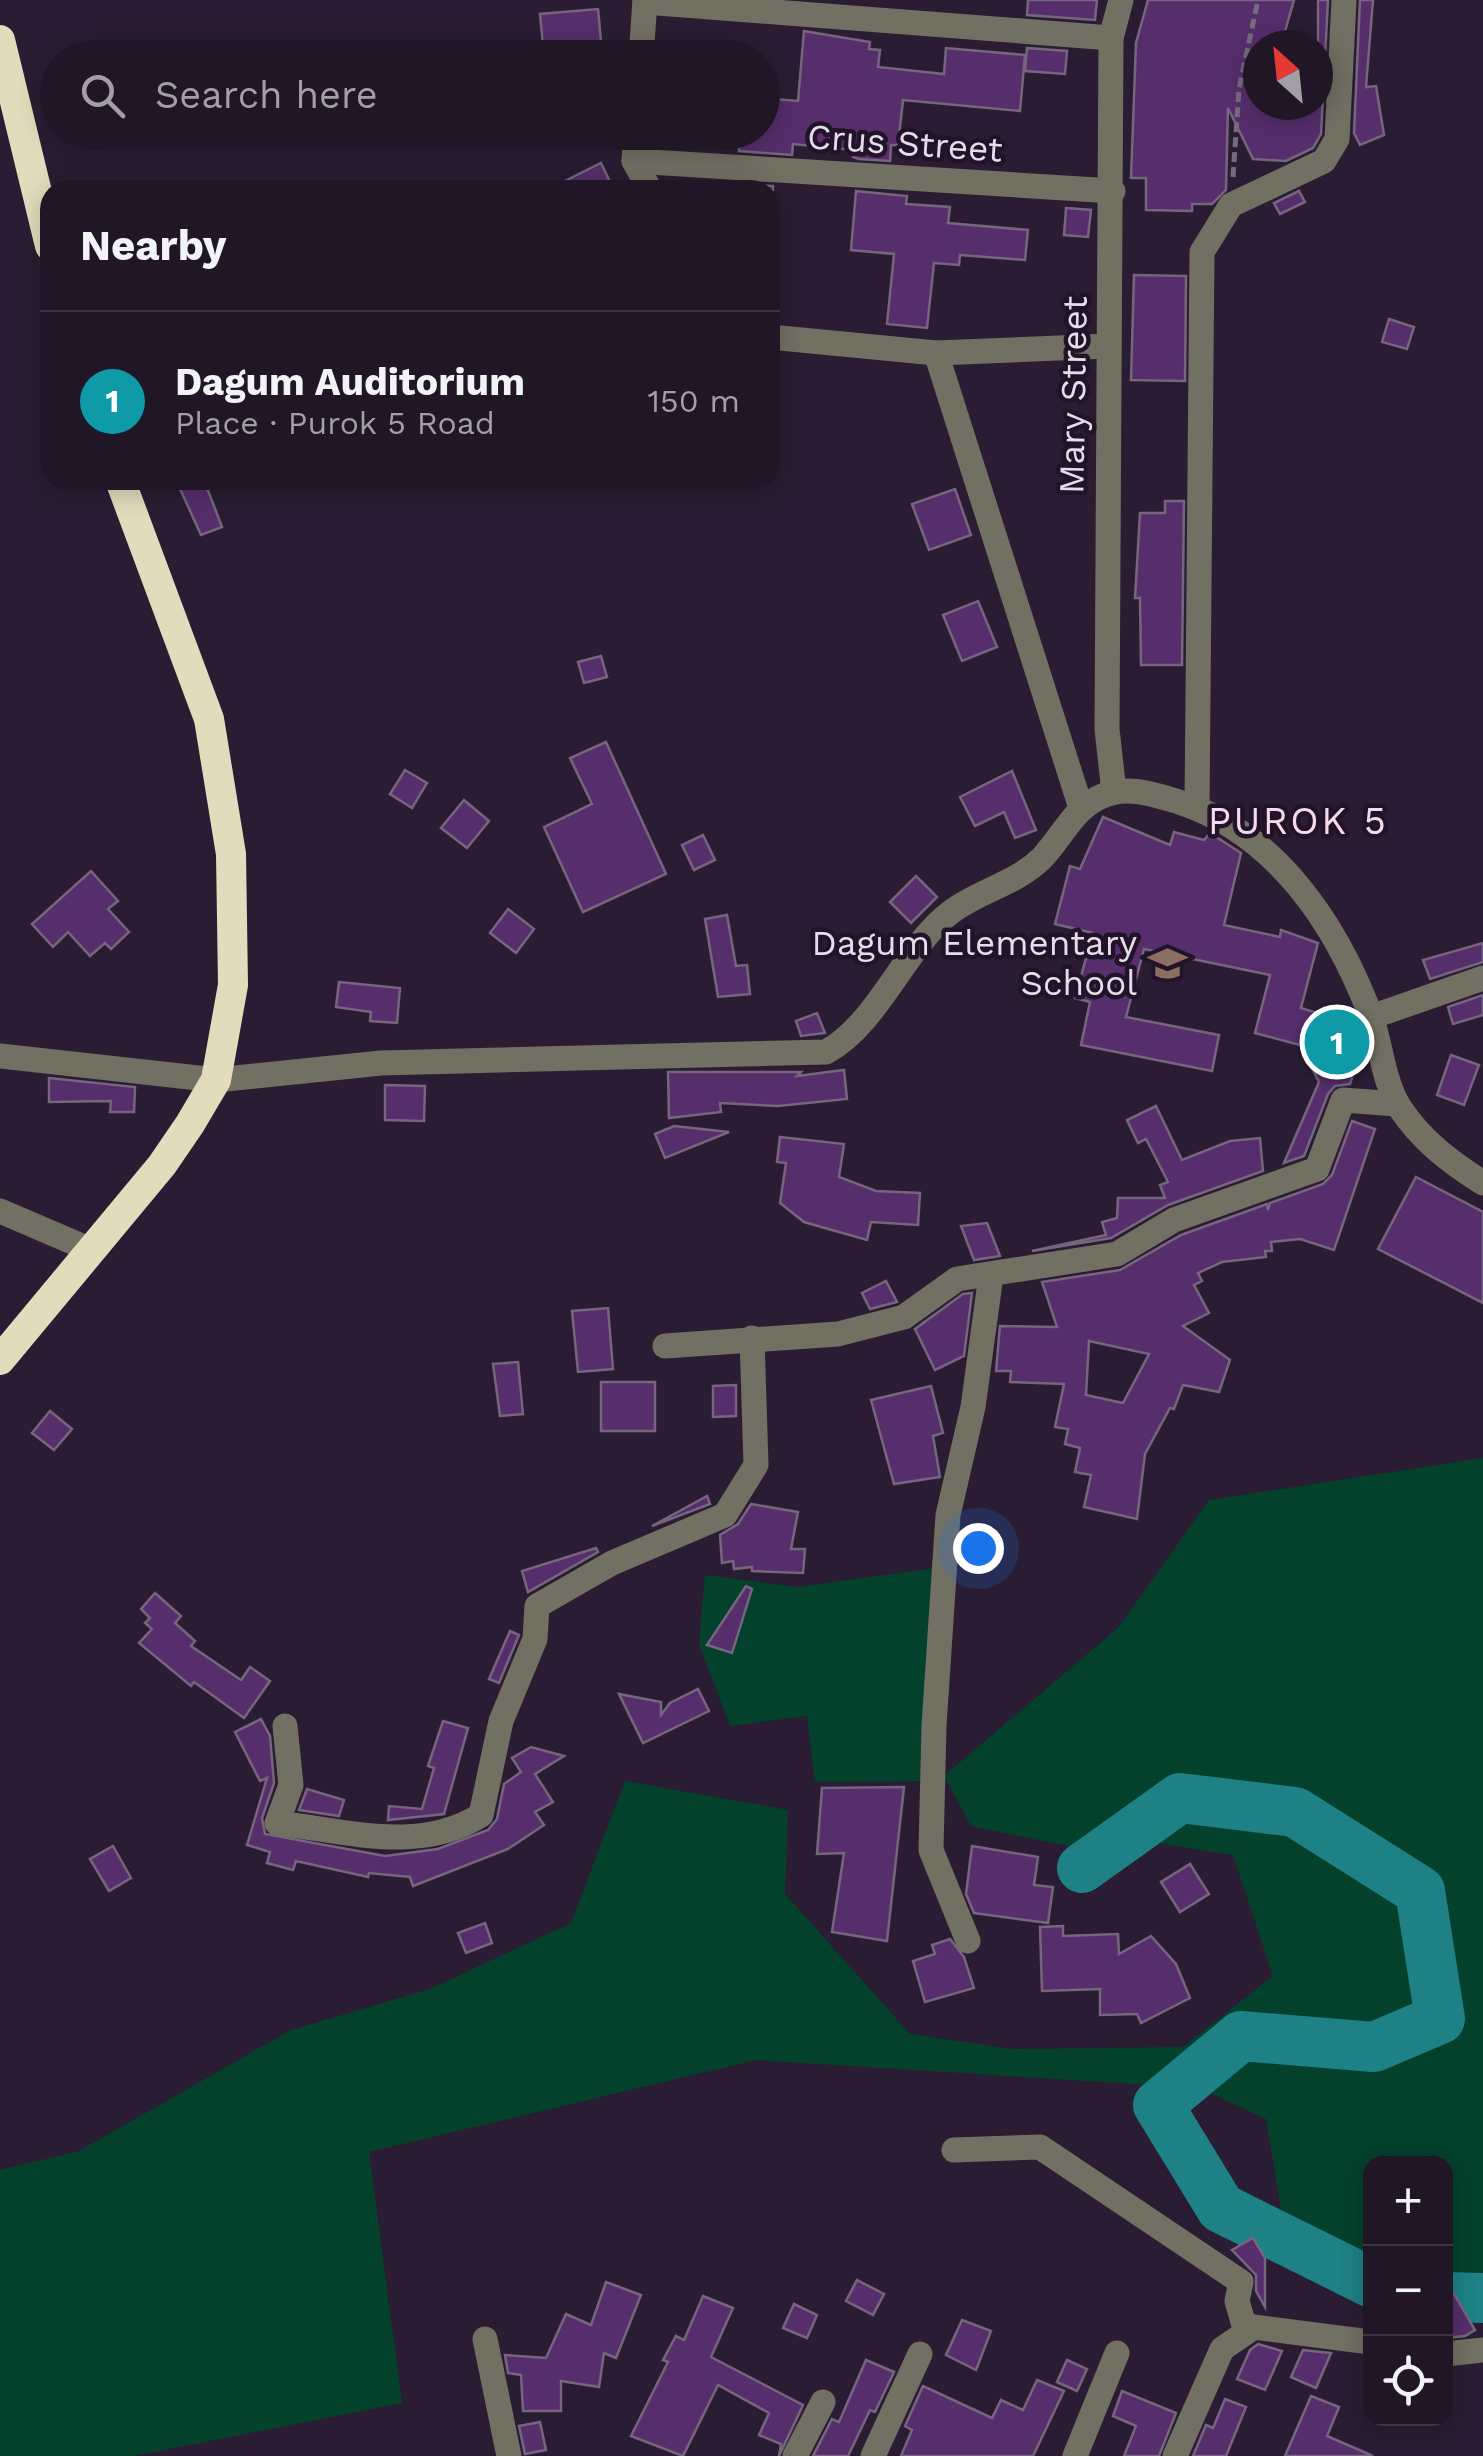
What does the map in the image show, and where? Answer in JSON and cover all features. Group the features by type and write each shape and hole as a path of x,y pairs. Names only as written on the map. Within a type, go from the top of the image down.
{"highway":[{"path":"0,40 40,205"},
{"path":"0,1360 162,1165 216,1080 232,985 231,854 209,719 124,490"}],"street":[{"name":"Mary Street","path":"1114,792 1107,729 1107,346 1112,38 1121,0"},
{"path":"1197,808 1202,252 1231,205 1324,161 1337,139 1344,0"},
{"path":"642,40 645,1 1112,38"},
{"path":"635,150 634,161 644,180"},
{"name":"Crus Street","path":"634,161 1112,191"},
{"path":"780,338 936,353 1107,346"},
{"path":"936,353 1082,808"},
{"path":"0,1056 216,1080 381,1064 826,1052 841,1044 859,1024 949,912 1042,857 1082,808 1114,792 1146,791 1197,808 1260,847 1301,889 1341,944 1371,1017 1397,1104 1433,1149 1483,1183"},
{"path":"1371,1017 1483,978"},
{"path":"666,1346 838,1334 904,1317 958,1279 1118,1254 1174,1220 1316,1168 1343,1100 1397,1104"},
{"path":"0,1211 91,1250"},
{"path":"968,1941 932,1850 934,1726 948,1515 973,1408 991,1276"},
{"path":"285,1726 291,1785 278,1823 418,1840 466,1825 481,1815 501,1721 534,1639 537,1606 612,1563 725,1515 756,1465 752,1338"},
{"path":"954,2150 1040,2148 1241,2282 1237,2301 1246,2332"},
{"path":"1175,2456 1222,2349 1254,2327 1363,2341"},
{"path":"485,2339 509,2456"},
{"path":"1453,2353 1483,2350"},
{"path":"1075,2456 1117,2352"},
{"path":"873,2456 920,2354"},
{"path":"795,2456 822,2402"}],"path":[{"path":"1231,205 1239,89 1258,0"}],"green space":[{"path":"1483,1458 1483,2307 1453,2305 1453,2156 1363,2156 1363,2292 1283,2258 1281,2208 1266,2119 1199,2088 756,2060 369,2152 402,2403 134,2456 0,2456 0,2170 79,2151 291,2030 430,1989 571,1923 625,1781 788,1810 785,1894 910,2034 1012,2049 1183,2047 1273,1976 1233,1855 1144,1841 1073,1847 971,1826 944,1776 1118,1628 1209,1500"},
{"path":"935,1568 922,1781 815,1782 807,1716 730,1726 699,1644 705,1575 798,1587"}],"building":[{"path":"1028,0 1097,0 1095,20 1027,15"},
{"path":"1148,0 1294,0 1285,30 1243,30 1243,120 1322,120 1321,134 1313,148 1286,161 1253,159 1228,108 1226,190 1212,204 1192,204 1192,211 1146,210 1146,178 1131,178 1136,43"},
{"path":"1318,0 1328,0 1326,30 1318,30"},
{"path":"1360,0 1373,0 1366,87 1376,86 1384,135 1360,145 1354,133"},
{"path":"598,9 601,40 543,40 540,14"},
{"path":"804,31 870,42 869,49 880,50 878,67 944,74 946,48 1025,55 1020,111 903,100 898,145 891,145 890,161 859,159 853,157 854,150 793,144 792,155 739,151 780,150 780,100 798,101"},
{"path":"1027,48 1067,51 1065,74 1025,71"},
{"path":"601,163 609,180 567,180"},
{"path":"856,191 907,196 906,204 950,207 948,223 1028,230 1025,260 960,255 959,265 934,263 927,328 887,324 894,254 851,250"},
{"path":"1299,191 1305,202 1280,214 1274,203"},
{"path":"1066,208 1091,210 1088,237 1064,235"},
{"path":"1134,275 1186,276 1185,381 1131,380"},
{"path":"1389,319 1414,327 1407,349 1382,342"},
{"path":"955,489 971,535 929,550 912,504"},
{"path":"181,490 208,490 222,527 201,535"},
{"path":"1165,501 1184,501 1182,665 1141,665 1140,598 1135,598 1140,513 1165,513"},
{"path":"978,601 997,647 962,661 943,615"},
{"path":"601,656 607,677 584,683 578,662"},
{"path":"606,742 666,874 583,912 544,827 592,804 570,758"},
{"path":"405,770 427,783 412,808 390,794"},
{"path":"1012,771 1036,830 1015,838 1004,812 975,826 960,797"},
{"path":"464,800 489,821 467,848 441,828"},
{"path":"1103,817 1170,845 1174,832 1204,840 1210,833 1241,853 1224,925 1280,937 1281,930 1318,943 1301,1008 1356,1025 1362,1046 1350,1084 1335,1086 1328,1094 1304,1156 1284,1163 1319,1082 1300,1045 1255,1033 1270,975 1144,949 1126,1017 1219,1035 1212,1071 1081,1045 1090,1002 1075,998 1093,933 1055,924 1070,866 1080,869"},
{"path":"703,835 715,860 694,870 682,845"},
{"path":"91,871 118,901 108,909 129,932 111,949 105,943 90,956 68,932 53,947 32,924"},
{"path":"916,876 937,897 911,923 890,902"},
{"path":"508,909 534,929 516,953 490,933"},
{"path":"727,915 736,966 747,965 750,994 718,997 705,919"},
{"path":"1483,943 1483,962 1430,979 1423,960"},
{"path":"339,982 400,988 397,1023 370,1021 371,1012 336,1007"},
{"path":"1483,995 1483,1015 1453,1024 1448,1007"},
{"path":"817,1013 825,1033 801,1036 796,1021"},
{"path":"1451,1055 1479,1065 1464,1105 1437,1095"},
{"path":"844,1070 847,1099 778,1106 720,1103 721,1112 669,1118 668,1072 801,1072 797,1076"},
{"path":"49,1078 135,1087 134,1112 110,1112 111,1101 49,1102"},
{"path":"385,1085 425,1086 424,1121 385,1120"},
{"path":"1156,1106 1182,1160 1230,1141 1260,1138 1263,1171 1168,1205 1111,1238 1032,1251 1106,1235 1102,1222 1117,1218 1118,1198 1165,1198 1160,1185 1168,1182 1146,1139 1138,1143 1127,1120"},
{"path":"1352,1121 1375,1129 1334,1250 1300,1239 1271,1242 1272,1251 1265,1251 1266,1257 1222,1262 1198,1273 1202,1281 1194,1285 1209,1313 1183,1326 1230,1360 1219,1392 1183,1385 1174,1409 1170,1408 1145,1454 1137,1519 1084,1507 1091,1475 1075,1472 1080,1448 1065,1444 1068,1429 1055,1427 1064,1384 1010,1382 1011,1371 996,1371 1000,1326 1057,1327 1042,1282 1120,1270 1181,1235 1267,1204 1268,1210 1270,1203 1323,1184 1332,1175","holes":["1089,1341 1149,1354 1123,1403 1086,1395"]},
{"path":"674,1126 729,1132 665,1158 655,1134"},
{"path":"780,1137 844,1144 839,1177 876,1191 920,1193 918,1225 871,1222 867,1240 804,1222 780,1203 786,1163 777,1162"},
{"path":"1416,1177 1483,1212 1483,1303 1378,1249"},
{"path":"987,1223 1000,1256 974,1260 961,1226"},
{"path":"886,1281 897,1302 870,1309 862,1293"},
{"path":"972,1293 964,1356 935,1370 915,1329 963,1294"},
{"path":"608,1308 613,1369 578,1372 572,1311"},
{"path":"518,1362 523,1414 500,1416 493,1364"},
{"path":"601,1382 655,1382 655,1431 601,1431"},
{"path":"736,1385 736,1416 713,1417 713,1386"},
{"path":"931,1386 943,1433 933,1436 940,1477 894,1484 871,1400"},
{"path":"50,1411 72,1429 54,1450 32,1433"},
{"path":"707,1496 710,1504 652,1526"},
{"path":"751,1504 798,1512 791,1549 805,1549 803,1573 752,1571 752,1567 734,1569 733,1561 722,1563 720,1535 738,1524"},
{"path":"596,1548 598,1552 528,1592 522,1571"},
{"path":"746,1586 752,1589 732,1653 707,1645"},
{"path":"155,1593 181,1616 175,1623 195,1641 191,1646 241,1680 250,1667 270,1681 244,1718 194,1682 191,1686 139,1643 152,1629 145,1623 150,1618 141,1609"},
{"path":"510,1631 519,1635 499,1683 489,1679"},
{"path":"698,1689 709,1711 643,1743 619,1694 661,1702 661,1715 670,1703"},
{"path":"261,1719 270,1736 274,1783 262,1818 265,1834 385,1856 438,1849 488,1830 497,1819 504,1784 521,1772 512,1758 531,1747 564,1756 535,1774 553,1802 535,1812 544,1825 508,1849 413,1886 410,1877 369,1873 368,1877 296,1861 293,1870 267,1863 270,1852 247,1845 267,1778 260,1781 235,1732"},
{"path":"443,1721 468,1728 444,1814 388,1820 389,1806 422,1809 434,1768 428,1766"},
{"path":"904,1787 887,1941 832,1932 844,1853 817,1854 822,1788"},
{"path":"307,1789 344,1800 339,1816 299,1810"},
{"path":"113,1846 131,1878 109,1891 90,1859"},
{"path":"972,1846 1038,1857 1034,1885 1053,1887 1048,1923 974,1913 966,1894"},
{"path":"1190,1864 1209,1894 1180,1912 1161,1882"},
{"path":"485,1923 492,1943 466,1953 458,1933"},
{"path":"1063,1926 1063,1936 1118,1934 1119,1954 1151,1936 1176,1964 1190,1998 1141,2023 1137,2014 1100,2015 1100,1989 1042,1991 1040,1927"},
{"path":"950,1939 964,1957 974,1988 925,2002 913,1961 935,1954 932,1945"},
{"path":"1253,2238 1265,2258 1265,2307 1256,2291 1256,2275 1232,2250"},
{"path":"857,2280 884,2294 873,2315 846,2301"},
{"path":"606,2282 641,2295 616,2358 604,2353 599,2387 561,2381 561,2411 523,2411 521,2375 508,2373 505,2355 546,2358 566,2314 591,2325"},
{"path":"1453,2292 1475,2330 1453,2337"},
{"path":"703,2296 733,2308 711,2357 803,2405 779,2456 781,2444 759,2435 769,2413 718,2385 683,2456 631,2436 668,2362 663,2360 676,2336 684,2340"},
{"path":"794,2304 817,2315 807,2338 783,2328"},
{"path":"962,2320 991,2331 976,2370 946,2355"},
{"path":"1258,2344 1282,2351 1265,2390 1237,2379 1250,2350"},
{"path":"1303,2350 1331,2353 1316,2388 1291,2377"},
{"path":"866,2360 894,2372 875,2412 870,2410 848,2456 813,2456 832,2419 839,2422"},
{"path":"1067,2360 1087,2369 1077,2391 1057,2382"},
{"path":"1037,2380 1064,2391 1033,2456 901,2456 912,2430 905,2426 923,2386 992,2418 1001,2400 1023,2410"},
{"path":"1122,2391 1176,2413 1159,2456 1124,2456 1136,2426 1113,2416"},
{"path":"1311,2396 1339,2407 1327,2436 1373,2456 1285,2456"},
{"path":"1225,2399 1246,2407 1226,2456 1193,2456 1206,2425 1213,2428"},
{"path":"540,2422 546,2450 525,2454 519,2426"}],"waterway":[{"path":"1082,1868 1180,1798 1295,1812 1420,1891 1440,2019 1374,2047 1241,2036 1158,2105 1221,2208 1363,2279"},
{"path":"1453,2297 1483,2298"}],"place":[{"name":"Dagum Elementary School","path":"1167,963"},
{"name":"Dagum Auditorium","path":"1337,1042"}],"district":[{"name":"PUROK 5","path":"1298,821"}]}
